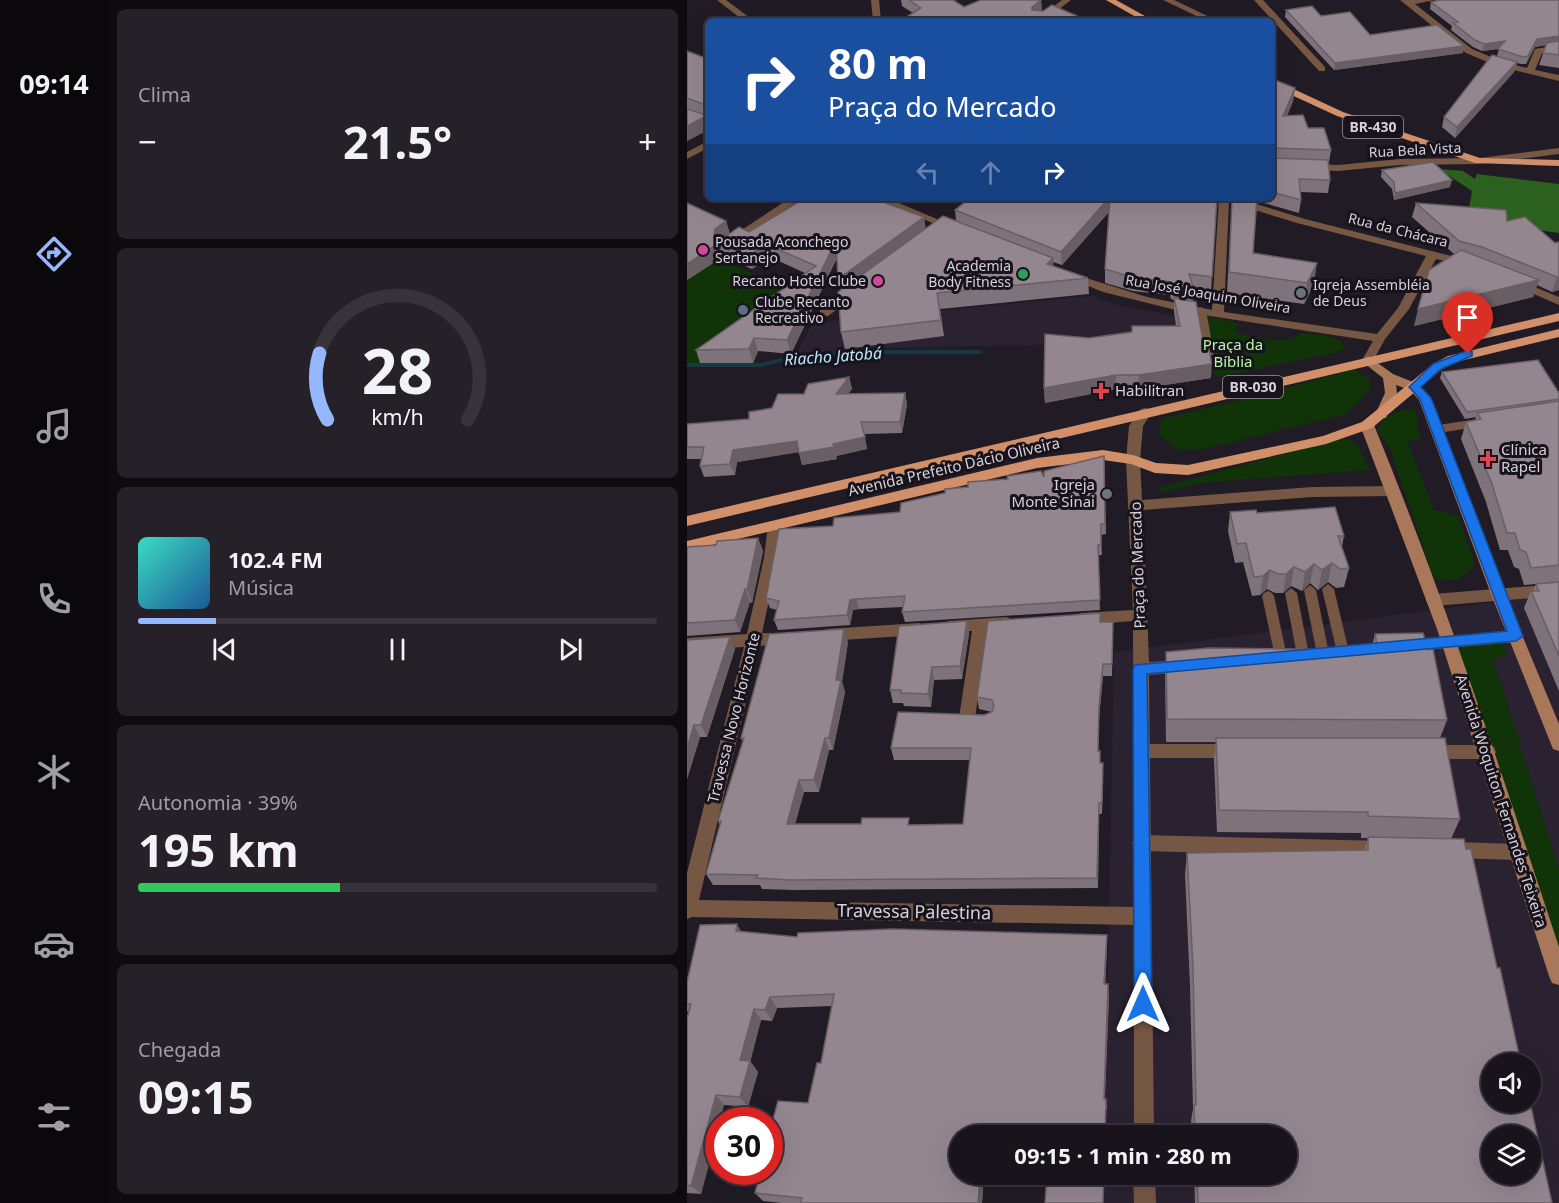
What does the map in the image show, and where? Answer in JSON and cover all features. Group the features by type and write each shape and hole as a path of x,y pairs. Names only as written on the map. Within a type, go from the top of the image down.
{"main road":[{"path":"1110,0 1144,18"},
{"name":"BR-430","path":"1275,83 1332,111 1382,131 1479,161 1559,163"},
{"name":"Avenida Prefeito Dácio Oliveira","path":"687,521 1559,317"},
{"name":"Avenida Prefeito Dácio Oliveira","path":"687,546 1037,463 1103,455 1133,460 1173,471 1203,469 1326,440 1367,424 1381,415 1437,367 1452,359 1559,333"},
{"path":"1368,360 1389,377 1415,387 1425,398 1498,594 1558,740"},
{"path":"1381,415 1391,393 1389,377"},
{"name":"Avenida Woquiton Fernandes Teixeira","path":"1367,424 1394,491 1488,752 1559,975"}],"street":[{"path":"721,0 746,18"},
{"path":"875,0 877,18"},
{"path":"1042,18 1067,0"},
{"path":"1167,0 1207,18"},
{"path":"1258,0 1271,18"},
{"path":"1405,1 1430,0"},
{"path":"1405,1 1469,51 1483,59 1559,78"},
{"path":"1275,24 1322,69"},
{"path":"1530,71 1538,51 1559,48"},
{"path":"687,156 705,146"},
{"name":"Rua Bela Vista","path":"1275,166 1338,168 1399,162 1479,161 1559,151"},
{"path":"725,246 792,201"},
{"path":"885,201 967,234"},
{"path":"1218,313 1225,201"},
{"name":"Rua da Chácara","path":"1235,201 1301,221 1433,254 1483,270"},
{"path":"1368,360 1380,338 1403,309 1433,254"},
{"name":"Rua José Joaquim Oliveira","path":"1056,270 1111,291 1167,305 1380,338"},
{"path":"1504,278 1559,301"},
{"path":"824,313 861,286"},
{"name":"Praça do Mercado","path":"1144,1125 1141,615 1133,460 1136,426 1146,412"},
{"path":"1438,429 1504,419"},
{"path":"1135,506 1312,492 1394,491"},
{"name":"Travessa Novo Horizonte","path":"687,909 753,640 771,558 775,525"},
{"path":"1433,600 1559,590"},
{"path":"1061,620 1141,615"},
{"path":"687,644 1027,622"},
{"path":"967,718 981,625"},
{"path":"1276,658 1516,636"},
{"path":"1140,669 1199,664"},
{"path":"946,717 986,718"},
{"path":"1141,751 1248,751"},
{"path":"1416,752 1488,752"},
{"path":"1141,843 1401,849"},
{"path":"1436,850 1519,852"},
{"name":"Travessa Palestina","path":"687,909 1142,916"},
{"path":"1144,1185 1145,1203"}],"lane":[{"path":"1201,310 1209,354"},
{"path":"1328,589 1343,651"},
{"path":"1310,590 1323,654"},
{"path":"1291,593 1303,655"},
{"path":"1268,596 1276,658"}],"shaded area":[{"path":"1092,296 1120,306 1195,319 1198,326 1036,345 879,348 796,355 812,323"},
{"path":"1531,597 1559,668 1559,1203 1104,1203 1105,1185 1297,1185 1297,1125 1105,1125 1114,652"}],"green space":[{"path":"1439,169 1463,171 1475,179 1477,174 1559,184 1559,233 1467,220 1472,191"},
{"name":"Clube Recanto Recreativo","path":"687,245 813,299 767,334 754,363 687,365"},
{"name":"Praça da Bíblia","path":"1208,316 1238,323 1234,333 1279,340 1288,340 1300,333 1318,335 1337,339 1345,346 1342,351 1219,377 1214,374"},
{"path":"1354,369 1369,379 1371,388 1346,414 1200,450 1176,449 1160,435 1161,419 1261,395"},
{"path":"1406,409 1415,410 1421,439 1407,441 1434,510 1458,516 1474,561 1472,569 1456,580 1434,579 1390,449 1377,431 1383,418"},
{"path":"1343,438 1355,441 1370,470 1201,483 1161,492 1158,488"},
{"path":"1498,632 1508,656 1493,658 1559,870 1559,964 1458,646 1469,634"}],"building":[{"path":"909,0 953,0 964,7 981,0 1041,0 1032,7 1032,10 1043,11 1052,5 1082,18 905,18 921,8"},
{"path":"1440,0 1559,0 1559,36 1537,39 1528,56 1523,57 1498,49 1505,41 1484,44 1475,40 1453,23 1458,22 1431,2"},
{"path":"1312,6 1321,16 1350,12 1370,35 1437,25 1464,46 1335,63 1286,10"},
{"path":"1559,41 1559,55 1543,53 1547,43"},
{"path":"687,51 705,58 705,105 687,98"},
{"path":"1492,55 1517,62 1457,127 1444,117"},
{"path":"1275,80 1295,88 1283,116 1303,115 1308,128 1324,128 1331,150 1275,148"},
{"path":"687,109 705,115 705,117 687,126"},
{"path":"1275,158 1328,160 1330,180 1299,179 1301,200 1275,193"},
{"path":"1433,162 1452,180 1395,193 1394,182 1382,170"},
{"path":"800,201 880,201 924,217 838,279 836,241 787,340 754,338 749,349 696,350 816,266 766,244 748,256 719,243 687,264 687,203 726,221 715,229 714,236 725,237 739,227 749,232"},
{"path":"966,201 1106,201 1061,252 955,210"},
{"path":"1110,201 1217,201 1212,277 1189,274 1194,290 1172,286 1171,282 1134,278 1105,269"},
{"path":"1232,201 1257,201 1253,253 1317,263 1307,283 1229,272"},
{"path":"1416,203 1506,210 1507,221 1525,217 1555,243 1559,242 1559,277 1482,247 1459,241"},
{"path":"943,216 1053,258 1047,264 1088,278 937,293 941,320 841,332 838,292"},
{"path":"1461,250 1539,280 1418,309 1429,270"},
{"path":"1174,298 1196,302 1203,340 1208,344 1212,364 1139,375 1116,375 1044,388 1045,334 1089,338 1132,332 1132,326 1180,326"},
{"path":"1538,360 1559,393 1559,399 1467,412 1442,372"},
{"path":"849,377 836,394 905,393 900,422 861,422 865,437 833,444 834,447 799,453 797,441 733,450 730,464 700,466 704,447 687,447 687,424 749,419 749,412 772,408 778,394 804,394 808,384"},
{"path":"1559,401 1559,565 1531,568 1526,552 1520,550 1515,533 1507,533 1492,484 1466,422 1481,419 1477,413"},
{"path":"1104,456 1105,524 1101,524 1101,544 1098,545 1100,600 902,612 905,596 856,599 850,600 847,615 774,620 779,601 766,598 779,529 833,526 834,518 900,512 901,503 945,493 945,489 968,487 968,482 1008,479 1007,476 1041,471 1044,477 1044,471"},
{"path":"1335,507 1344,536 1338,536 1349,568 1340,569 1332,563 1322,570 1314,564 1305,572 1294,567 1286,574 1278,574 1270,570 1263,576 1254,577 1246,543 1237,544 1230,512 1256,510 1257,513"},
{"path":"758,538 747,590 745,589 735,620 687,623 687,547 716,545 717,541"},
{"path":"1559,582 1559,656 1531,591 1539,591 1536,584"},
{"path":"1100,613 1100,622 1113,622 1112,664 1103,664 1099,706 1098,751 1100,751 1100,763 1103,763 1102,803 1099,803 1097,878 789,880 756,878 758,875 706,874 721,821 718,821 744,738 741,738 769,634 844,629 836,680 841,680 829,738 825,738 814,780 799,780 787,824 861,824 862,818 909,818 908,825 963,824 971,748 891,748 898,712 984,715 992,712 994,705 992,700 977,697 988,621"},
{"path":"967,621 960,666 932,667 928,694 901,693 901,690 890,690 899,626"},
{"path":"1423,633 1428,650 1433,649 1447,720 1167,719 1166,652 1209,648 1378,650 1375,634"},
{"path":"730,637 701,725 694,725 687,748 687,640"},
{"path":"1216,738 1445,738 1460,819 1368,816 1368,812 1219,810"},
{"path":"1368,837 1464,839 1466,849 1471,849 1519,1053 1481,1053 1481,1113 1532,1113 1535,1125 1481,1125 1481,1185 1541,1185 1541,1152 1552,1203 1198,1203 1197,1185 1297,1185 1297,1125 1195,1125 1193,967 1187,853 1368,850"},
{"path":"737,924 736,931 797,937 798,933 892,929 1107,935 1104,984 1108,984 1105,1125 949,1125 949,1185 979,1185 978,1203 801,1203 802,1198 755,1193 757,1185 783,1185 783,1107 776,1107 778,1101 808,1103 817,1063 821,1063 834,994 770,997 765,1010 754,1009 740,1060 750,1061 740,1097 716,1095 713,1107 705,1107 705,1135 691,1186 687,1185 687,1018 691,1004 687,1004 687,982 700,925"},
{"path":"1046,1185 1104,1185 1103,1203 1045,1203"}],"waterway":[{"name":"Riacho Jatobá","path":"687,365 761,365 789,358 858,352 980,352"}],"place":[{"name":"Pousada Aconchego Sertanejo","path":"703,250"},
{"name":"Academia Body Fitness","path":"1023,274"},
{"name":"Recanto Hotel Clube","path":"878,281"},
{"name":"Igreja Assembléia de Deus","path":"1301,293"},
{"name":"Clube Recanto Recreativo","path":"743,310"},
{"name":"Habilitran","path":"1101,391"},
{"name":"Clínica Rapel","path":"1488,459"},
{"name":"Igreja Monte Sinai","path":"1107,494"}],"route":[{"path":"1143,1004 1140,669 1516,636 1498,594 1438,429 1425,398 1415,387 1437,367 1468,354"}]}
